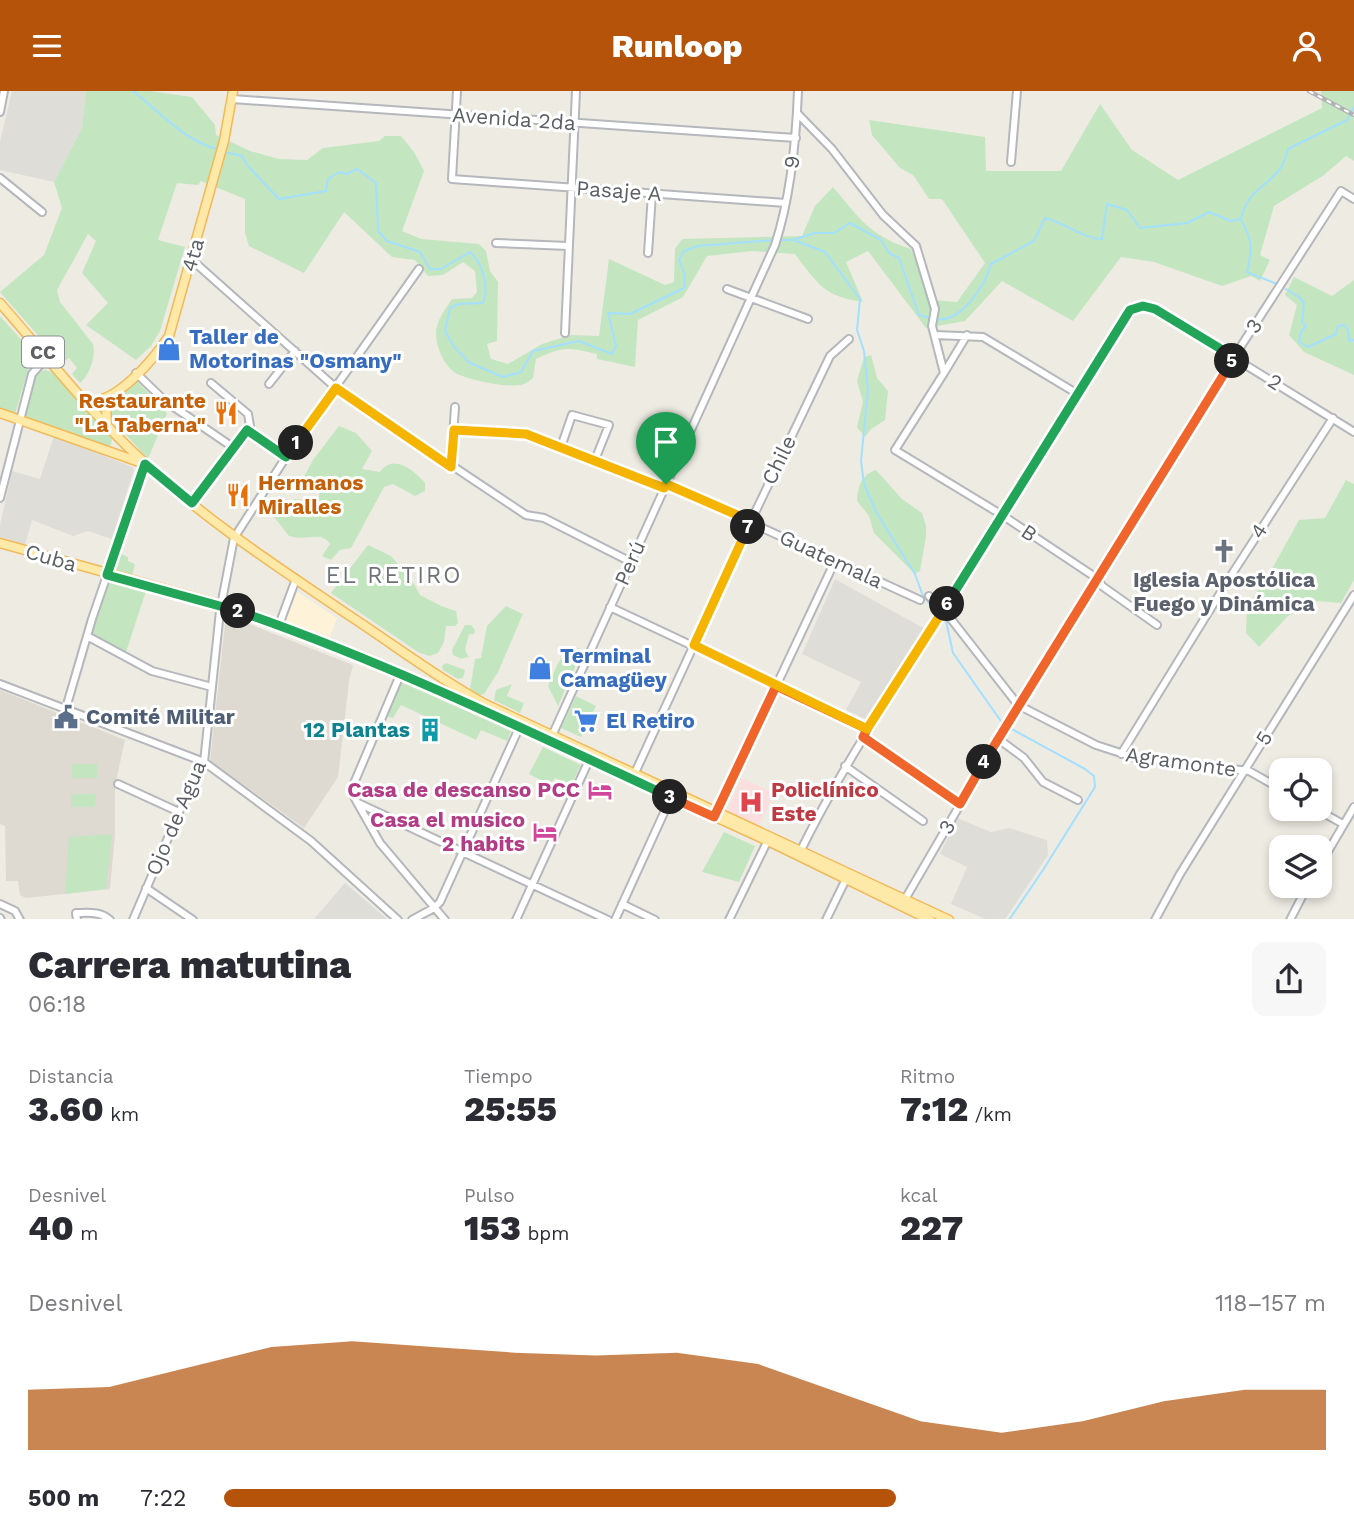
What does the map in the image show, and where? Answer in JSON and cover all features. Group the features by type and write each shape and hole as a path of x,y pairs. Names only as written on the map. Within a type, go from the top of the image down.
{"main road":[{"name":"4ta","path":"110,397 158,353 169,336 224,141 233,95"},
{"name":"CC","path":"0,303 85,401 145,464 234,538 444,681 590,756 929,917 949,919"},
{"path":"85,401 99,401 110,397"},
{"path":"107,424 106,407 110,397"},
{"path":"0,413 145,464"},
{"name":"Cuba","path":"0,543 222,605 279,625 458,699 519,728"},
{"path":"427,687 433,672"},
{"path":"439,692 444,681"},
{"name":"CC","path":"519,728 552,735"}],"street":[{"path":"0,112 4,91"},
{"path":"455,115 457,91"},
{"path":"565,333 576,91"},
{"name":"9","path":"779,231 796,138 798,91"},
{"path":"1011,162 1017,91"},
{"name":"Avenida 2da","path":"233,95 455,115 796,138"},
{"path":"797,113 832,149 883,215 916,247 934,313 932,321 944,373"},
{"name":"Pasaje A","path":"455,115 452,179 786,203"},
{"path":"0,178 42,212"},
{"name":"3","path":"903,903 997,739 1234,357 1341,191 1354,199"},
{"path":"648,253 652,194"},
{"name":"Perú","path":"552,735 751,299 779,231"},
{"path":"496,243 568,246"},
{"path":"192,260 336,388 526,515 544,518 631,562"},
{"name":"Ojo de Agua","path":"133,919 179,812 204,762 222,605 234,538 286,457 419,269"},
{"path":"727,289 808,319"},
{"name":"2","path":"799,853 867,729 1130,310 1143,306 1155,309 1354,432"},
{"path":"935,335 983,337 1076,393"},
{"path":"944,373 967,335"},
{"name":"Chile","path":"633,776 830,356 849,339"},
{"path":"269,384 295,351"},
{"path":"0,498 32,374 47,357"},
{"path":"136,373 165,401 234,448"},
{"name":"B","path":"944,373 895,450 1002,515 1098,579 1102,586 1157,625"},
{"path":"192,503 250,426 248,414 211,383"},
{"path":"451,467 455,407"},
{"path":"561,447 572,415 609,425 596,460"},
{"name":"4","path":"1121,754 1232,574 1333,418"},
{"path":"247,430 286,457"},
{"name":"Guatemala","path":"454,430 526,434 751,521 920,600"},
{"path":"66,708 87,636 145,464"},
{"path":"716,815 835,561"},
{"path":"279,625 296,579"},
{"name":"5","path":"1154,919 1354,595"},
{"name":"Agramonte","path":"929,596 944,610 1018,705 1096,745 1121,754 1249,771 1269,782"},
{"path":"610,607 867,729"},
{"path":"87,636 152,671 212,687"},
{"path":"400,675 352,788 380,843 445,919"},
{"path":"0,684 204,762 311,841 398,919"},
{"path":"412,919 440,902 519,728"},
{"path":"863,737 960,804"},
{"path":"997,739 1024,758 1044,782 1078,800"},
{"path":"516,919 590,756"},
{"path":"845,766 923,821"},
{"path":"118,784 179,812"},
{"path":"615,919 672,794"},
{"path":"357,802 608,919"},
{"path":"1332,844 1354,807"},
{"path":"1332,818 1343,824"},
{"path":"729,919 769,839"},
{"path":"826,919 847,876"},
{"path":"146,888 193,919"},
{"path":"1290,919 1301,898"},
{"path":"0,904 15,911 20,919"},
{"path":"622,904 655,919"},
{"path":"77,919 76,913 92,912 110,919"}],"shaded area":[{"path":"12,91 86,91 82,128 54,182 0,170 0,142"},
{"path":"54,436 134,470 112,539 88,531 73,536 32,520 25,545 0,537 0,525 12,471 40,479"},
{"path":"835,579 925,629 867,720 846,710 861,682 802,654"},
{"path":"296,591 337,618 329,639 284,622"},
{"path":"226,615 353,665 338,777 304,828 210,761"},
{"path":"0,690 125,740 115,786 115,835 110,889 26,898 20,895 18,881 6,881 5,826 0,824"},
{"name":"Policlínico Este","path":"742,778 774,793 759,826 727,811"},
{"path":"957,818 991,832 1009,828 1047,840 1048,855 1005,919 985,919 951,904 967,867 940,854"},
{"path":"345,883 387,919 314,919"}],"green space":[{"path":"86,91 150,91 192,97 215,125 216,135 250,151 279,159 307,160 323,148 379,141 385,136 401,136 424,171 402,231 421,239 479,244 486,251 490,271 498,282 497,341 487,344 491,359 508,364 542,344 571,335 599,336 609,259 665,285 674,282 675,249 682,239 802,236 815,206 833,187 875,232 911,249 933,300 957,302 985,263 942,199 929,199 913,175 900,168 872,135 869,120 985,137 986,171 1061,171 1100,104 1132,150 1178,180 1322,108 1321,91 1354,91 1354,161 1346,156 1324,175 1274,206 1260,255 1270,260 1260,281 1251,276 1222,286 1154,262 1121,257 1073,321 1002,281 965,321 926,328 868,251 846,262 863,302 830,292 795,254 752,251 707,256 683,297 638,320 635,367 597,359 597,354 572,349 560,350 536,359 533,378 525,384 517,385 488,383 460,375 450,369 441,354 436,333 442,315 452,299 472,298 477,292 475,271 463,262 443,275 428,276 415,260 392,257 344,212 304,273 249,246 245,233 245,199 201,181 198,185 177,183 158,240 185,247 160,331 151,346 136,360 86,325 108,303 82,273 96,241 88,234 57,290 60,302 93,344 91,365 80,383 72,374 77,368 69,358 62,363 0,292 44,255 62,208 54,182 82,128"},
{"path":"1294,277 1332,296 1354,280 1354,375 1304,352 1289,335 1297,305 1285,295"},
{"path":"0,316 33,353 15,414 0,409"},
{"path":"871,355 877,378 888,391 885,420 871,429 865,437 857,427 863,402 857,381 864,357"},
{"path":"38,372 52,372 109,432 111,445 104,446 24,418 35,378"},
{"path":"134,378 167,413 148,459 109,416 112,399"},
{"path":"339,426 356,433 372,451 362,469 380,472 391,464 403,465 425,483 425,491 415,496 393,484 384,487 351,548 340,550 331,560 322,556 330,544 326,540 289,536 274,517 274,512 283,509 295,499 315,501 319,496 320,490 301,482 313,460"},
{"path":"876,470 902,499 922,513 926,537 920,571 915,574 874,533 869,516 857,501 861,482"},
{"path":"1346,480 1354,484 1354,580 1341,603 1318,601 1288,616 1259,647 1246,633 1247,606 1268,576 1299,520 1325,518"},
{"path":"368,545 391,556 411,579 420,595 456,611 458,623 455,626 446,626 444,642 438,653 429,656 418,652 331,593"},
{"path":"121,554 135,564 132,576 115,571"},
{"path":"109,581 146,591 126,652 92,635"},
{"path":"506,606 523,614 498,672 484,694 480,695 470,689 475,659 481,658 487,626"},
{"path":"465,625 471,625 475,630 474,634 469,634 465,650 469,657 461,659 453,655 452,650"},
{"path":"579,648 582,651 558,706 548,686 562,658"},
{"path":"446,663 465,670 463,678 458,679 443,670 442,666"},
{"path":"400,684 511,731 507,741 481,730 476,740 401,705 393,718 385,716"},
{"path":"512,684 507,696 524,703 520,713 494,700 496,690"},
{"path":"576,696 596,706 581,737 561,728"},
{"path":"543,747 581,765 571,785 555,778 551,785 529,774"},
{"path":"72,764 97,764 97,778 72,778"},
{"path":"71,794 96,794 95,807 71,807"},
{"path":"724,832 755,846 739,882 702,872"},
{"path":"112,834 106,889 65,894 69,837"}],"waterway":[{"path":"133,91 184,133 220,150"},
{"path":"1241,218 1248,201 1281,168 1288,149 1347,120 1354,107"},
{"path":"225,152 242,156 279,199 326,191 328,179 339,172 347,174 357,169 376,183 378,231 387,241 420,252 430,269 441,269 470,252 484,276 483,303 458,304 450,308 445,331 454,347 470,363 503,377 521,372 533,351 579,341 612,354 616,346 608,313 630,314 684,288 685,275 679,260 684,251 698,246 775,240"},
{"path":"935,319 945,319 963,309 978,292 991,264 1034,241 1045,218 1087,236 1102,239 1107,204 1127,210 1140,228 1187,223 1209,212 1231,221 1241,219"},
{"path":"1241,220 1248,233 1250,245 1247,272 1277,284"},
{"path":"780,240 793,240 815,233 834,233 850,223 881,240 889,253 899,258 919,315 930,318"},
{"path":"796,241 825,252 860,299 857,330 864,351 868,390 861,461 864,484 876,512 915,574 923,596 939,614"},
{"path":"1286,289 1304,303 1302,322 1306,326 1301,332 1299,342 1308,347 1336,334 1338,326 1344,325 1348,330 1349,341 1354,340"},
{"path":"943,618 953,653 1003,724"},
{"path":"1008,727 1085,769 1094,776 1095,787 1010,919"}],"railway":[{"path":"1309,91 1354,115"}],"place":[{"name":"Taller de Motorinas \"Osmany\"","path":"169,349"},
{"name":"Restaurante \"La Taberna\"","path":"226,413"},
{"name":"Hermanos Miralles","path":"238,495"},
{"name":"Iglesia Apostólica Fuego y Dinámica","path":"1224,551"},
{"name":"Terminal Camagüey","path":"540,668"},
{"name":"Comité Militar","path":"66,717"},
{"name":"El Retiro","path":"586,721"},
{"name":"12 Plantas","path":"430,730"},
{"name":"Casa de descanso PCC","path":"600,790"},
{"name":"Policlínico Este","path":"751,802"},
{"name":"Casa el musico 2 habits","path":"545,832"}],"district":[{"name":"EL RETIRO","path":"394,575"}],"route":[{"path":"666,484 664,488 526,434 454,430 451,467 336,388 286,457 247,430 192,503 145,464 107,575 222,605 279,625 482,710 714,817 776,686 867,729 863,737 960,804 997,739 1234,357 1155,309 1143,306 1130,310 867,729 694,645 751,521 666,484"}]}
